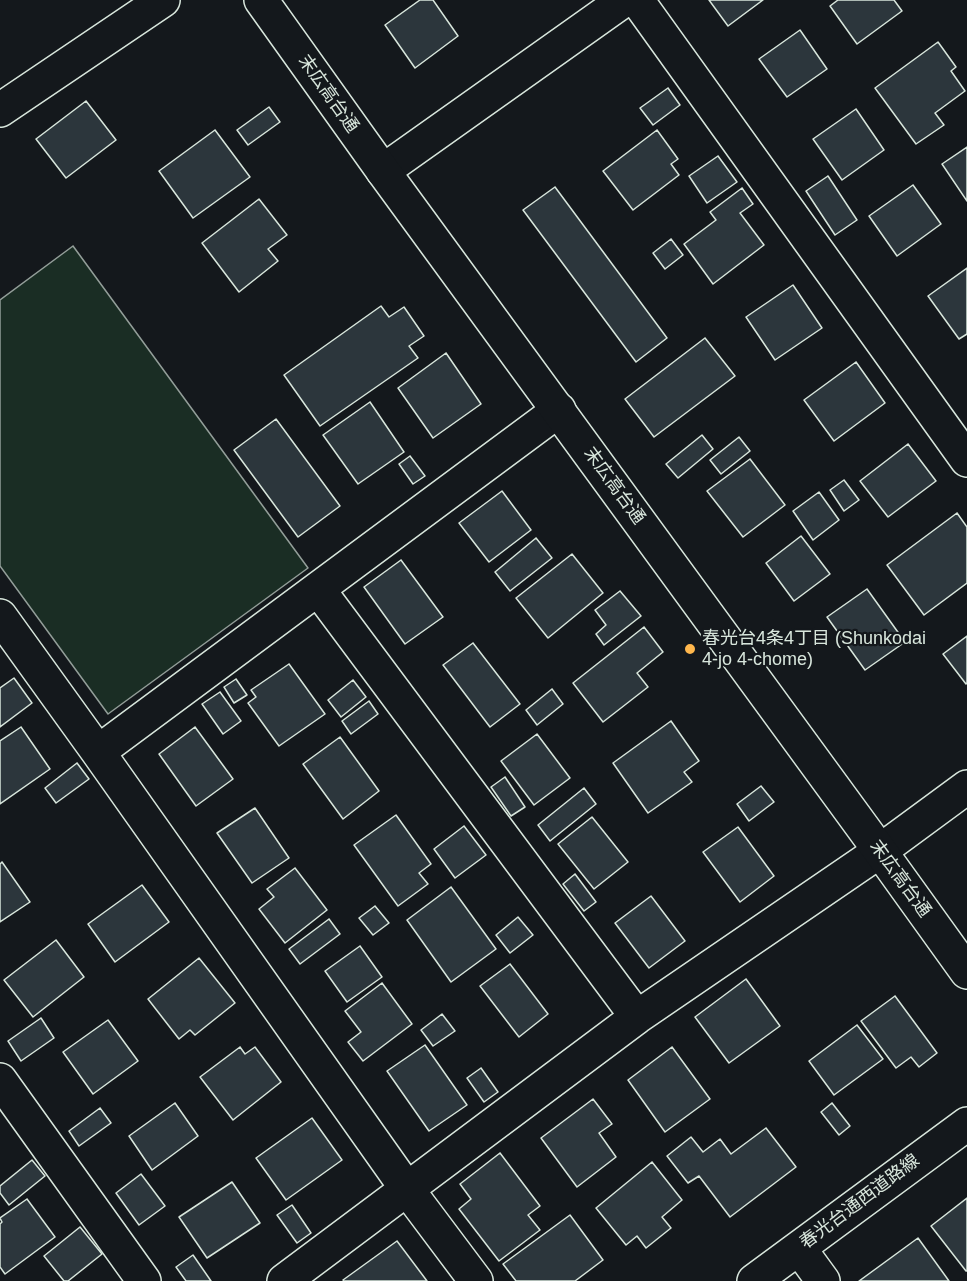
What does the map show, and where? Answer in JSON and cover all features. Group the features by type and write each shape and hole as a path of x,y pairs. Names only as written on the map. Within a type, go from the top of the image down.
{"street":[{"path":"0,110 163,0"},
{"name":"末広高台通","path":"261,0 967,972"},
{"path":"383,171 624,0"},
{"path":"637,0 967,460"},
{"path":"98,752 559,410"},
{"path":"318,589 637,1017"},
{"path":"0,616 407,1189 476,1281"},
{"path":"284,1281 637,1017 880,851 967,787"},
{"path":"0,1080 144,1281"},
{"name":"春光台通西道路線","path":"754,1281 967,1124"},
{"path":"799,1248 824,1281"}],"green space":[{"path":"73,246 308,568 108,714 0,566 0,300"}],"building":[{"path":"420,0 433,0 458,36 415,68 385,25"},
{"path":"709,0 763,0 728,26"},
{"path":"838,0 894,0 902,11 857,44 830,6"},
{"path":"800,30 827,69 787,97 759,59"},
{"path":"938,42 956,67 951,71 965,91 935,113 944,125 916,144 875,88"},
{"path":"668,88 680,105 653,125 640,108"},
{"path":"86,101 116,140 66,178 36,139"},
{"path":"269,107 280,122 248,145 237,130"},
{"path":"856,109 884,150 842,180 813,139"},
{"path":"215,130 250,177 193,218 159,171"},
{"path":"657,130 678,159 671,164 679,175 633,210 603,171"},
{"path":"967,147 967,201 942,164"},
{"path":"718,156 737,182 707,203 689,176"},
{"path":"828,176 857,220 835,235 806,191"},
{"path":"913,185 941,224 897,256 869,216"},
{"path":"555,187 667,338 636,362 523,210"},
{"path":"742,188 753,204 740,213 764,245 713,284 684,244 716,220 710,212"},
{"path":"259,199 287,235 268,249 278,261 239,292 202,243"},
{"path":"671,239 683,255 665,269 653,253"},
{"path":"967,268 967,334 959,339 928,296"},
{"path":"793,285 822,328 775,360 746,317"},
{"path":"381,306 389,317 404,307 424,336 409,346 418,358 320,426 284,375"},
{"path":"705,338 735,376 654,437 625,399"},
{"path":"446,353 481,404 433,438 398,388"},
{"path":"856,362 885,403 834,441 804,400"},
{"path":"370,402 404,452 358,484 323,435"},
{"path":"276,419 340,506 298,537 234,450"},
{"path":"702,435 713,449 678,478 666,464"},
{"path":"739,437 750,451 721,474 710,460"},
{"path":"908,444 936,481 888,517 860,481"},
{"path":"410,456 425,476 413,484 399,464"},
{"path":"750,459 785,505 743,537 707,491"},
{"path":"844,480 859,500 844,511 830,490"},
{"path":"502,491 531,530 489,562 459,523"},
{"path":"819,492 839,520 813,540 793,511"},
{"path":"957,513 967,527 967,583 924,615 887,565"},
{"path":"801,536 830,574 794,601 766,563"},
{"path":"536,538 552,558 510,591 495,572"},
{"path":"572,554 603,593 548,638 516,598"},
{"path":"401,560 443,617 405,644 364,587"},
{"path":"867,589 905,642 865,670 827,617"},
{"path":"620,591 641,616 604,645 596,634 606,625 595,610"},
{"path":"644,627 663,652 637,673 648,687 603,722 573,683"},
{"path":"967,636 967,683 966,684 943,654"},
{"path":"473,643 520,704 490,727 443,665"},
{"path":"289,664 325,714 279,746 248,703 256,697 251,690"},
{"path":"14,678 32,703 0,727 0,688"},
{"path":"236,679 247,695 234,703 224,687"},
{"path":"353,680 366,697 341,717 328,700"},
{"path":"552,689 563,704 537,725 526,710"},
{"path":"220,692 241,721 223,734 202,704"},
{"path":"369,701 378,714 351,734 342,721"},
{"path":"671,721 699,761 684,772 692,782 648,813 613,763"},
{"path":"21,727 50,769 0,804 0,741"},
{"path":"195,727 233,779 196,806 159,754"},
{"path":"537,734 570,778 534,805 501,761"},
{"path":"340,737 379,791 343,819 303,764"},
{"path":"77,763 89,779 56,803 45,788"},
{"path":"505,777 525,807 511,816 491,787"},
{"path":"761,786 774,802 749,821 737,804"},
{"path":"584,788 596,804 550,841 538,825"},
{"path":"255,808 289,858 252,883 217,833"},
{"path":"396,815 431,864 419,873 428,884 398,906 354,845"},
{"path":"592,817 628,862 594,889 558,844"},
{"path":"464,826 486,855 455,878 434,849"},
{"path":"738,827 774,876 740,902 703,852"},
{"path":"2,862 30,902 0,922 0,864"},
{"path":"295,868 327,910 285,943 259,909 274,897 267,889"},
{"path":"575,874 596,902 584,911 563,884"},
{"path":"142,885 169,922 115,962 88,924"},
{"path":"451,887 496,949 451,982 407,920"},
{"path":"651,896 685,941 649,968 615,923"},
{"path":"375,906 389,923 373,935 359,918"},
{"path":"518,917 533,935 510,953 496,935"},
{"path":"329,919 340,934 300,964 289,949"},
{"path":"56,940 84,977 33,1017 4,980"},
{"path":"360,946 382,977 347,1002 325,971"},
{"path":"199,958 235,1003 195,1035 190,1030 179,1039 148,999"},
{"path":"510,964 548,1014 519,1037 480,986"},
{"path":"746,979 780,1026 729,1063 695,1017"},
{"path":"382,983 412,1024 363,1061 348,1042 361,1032 345,1011"},
{"path":"895,996 937,1053 919,1067 911,1057 896,1068 861,1021"},
{"path":"442,1014 455,1031 433,1046 421,1030"},
{"path":"41,1018 54,1038 21,1061 8,1041"},
{"path":"108,1020 138,1061 93,1094 63,1052"},
{"path":"857,1025 883,1059 834,1095 809,1061"},
{"path":"425,1045 467,1105 429,1131 387,1071"},
{"path":"240,1047 245,1054 255,1047 281,1082 233,1120 200,1077"},
{"path":"672,1047 710,1099 665,1132 628,1080"},
{"path":"481,1068 498,1092 484,1102 467,1078"},
{"path":"593,1099 612,1124 599,1133 616,1157 577,1187 541,1138"},
{"path":"175,1103 198,1136 152,1170 129,1136"},
{"path":"832,1103 850,1126 839,1135 821,1112"},
{"path":"100,1108 111,1123 79,1146 69,1131"},
{"path":"312,1118 342,1160 286,1200 256,1158"},
{"path":"766,1128 796,1167 730,1217 699,1176 688,1183 667,1156 691,1137 703,1152 720,1139 731,1154"},
{"path":"500,1153 540,1206 528,1215 540,1230 499,1261 459,1209 471,1199 460,1184"},
{"path":"32,1160 45,1176 9,1205 0,1193 0,1186"},
{"path":"652,1162 682,1200 662,1217 671,1228 646,1248 637,1236 626,1245 596,1208"},
{"path":"141,1174 165,1206 139,1225 116,1193"},
{"path":"232,1182 260,1223 207,1258 179,1217"},
{"path":"967,1198 967,1271 966,1271 931,1226"},
{"path":"27,1199 55,1237 5,1274 0,1267 0,1224 2,1222 0,1218"},
{"path":"292,1205 311,1233 297,1243 277,1215"},
{"path":"570,1215 603,1260 575,1281 516,1281 503,1264"},
{"path":"80,1227 102,1254 68,1281 64,1281 44,1256"},
{"path":"918,1238 949,1281 859,1281"},
{"path":"397,1241 427,1281 343,1280"},
{"path":"193,1255 211,1281 186,1281 176,1267"}],"place":[{"name":"春光台4条4丁目 (Shunkodai 4-jo 4-chome)","path":"690,649"}]}
